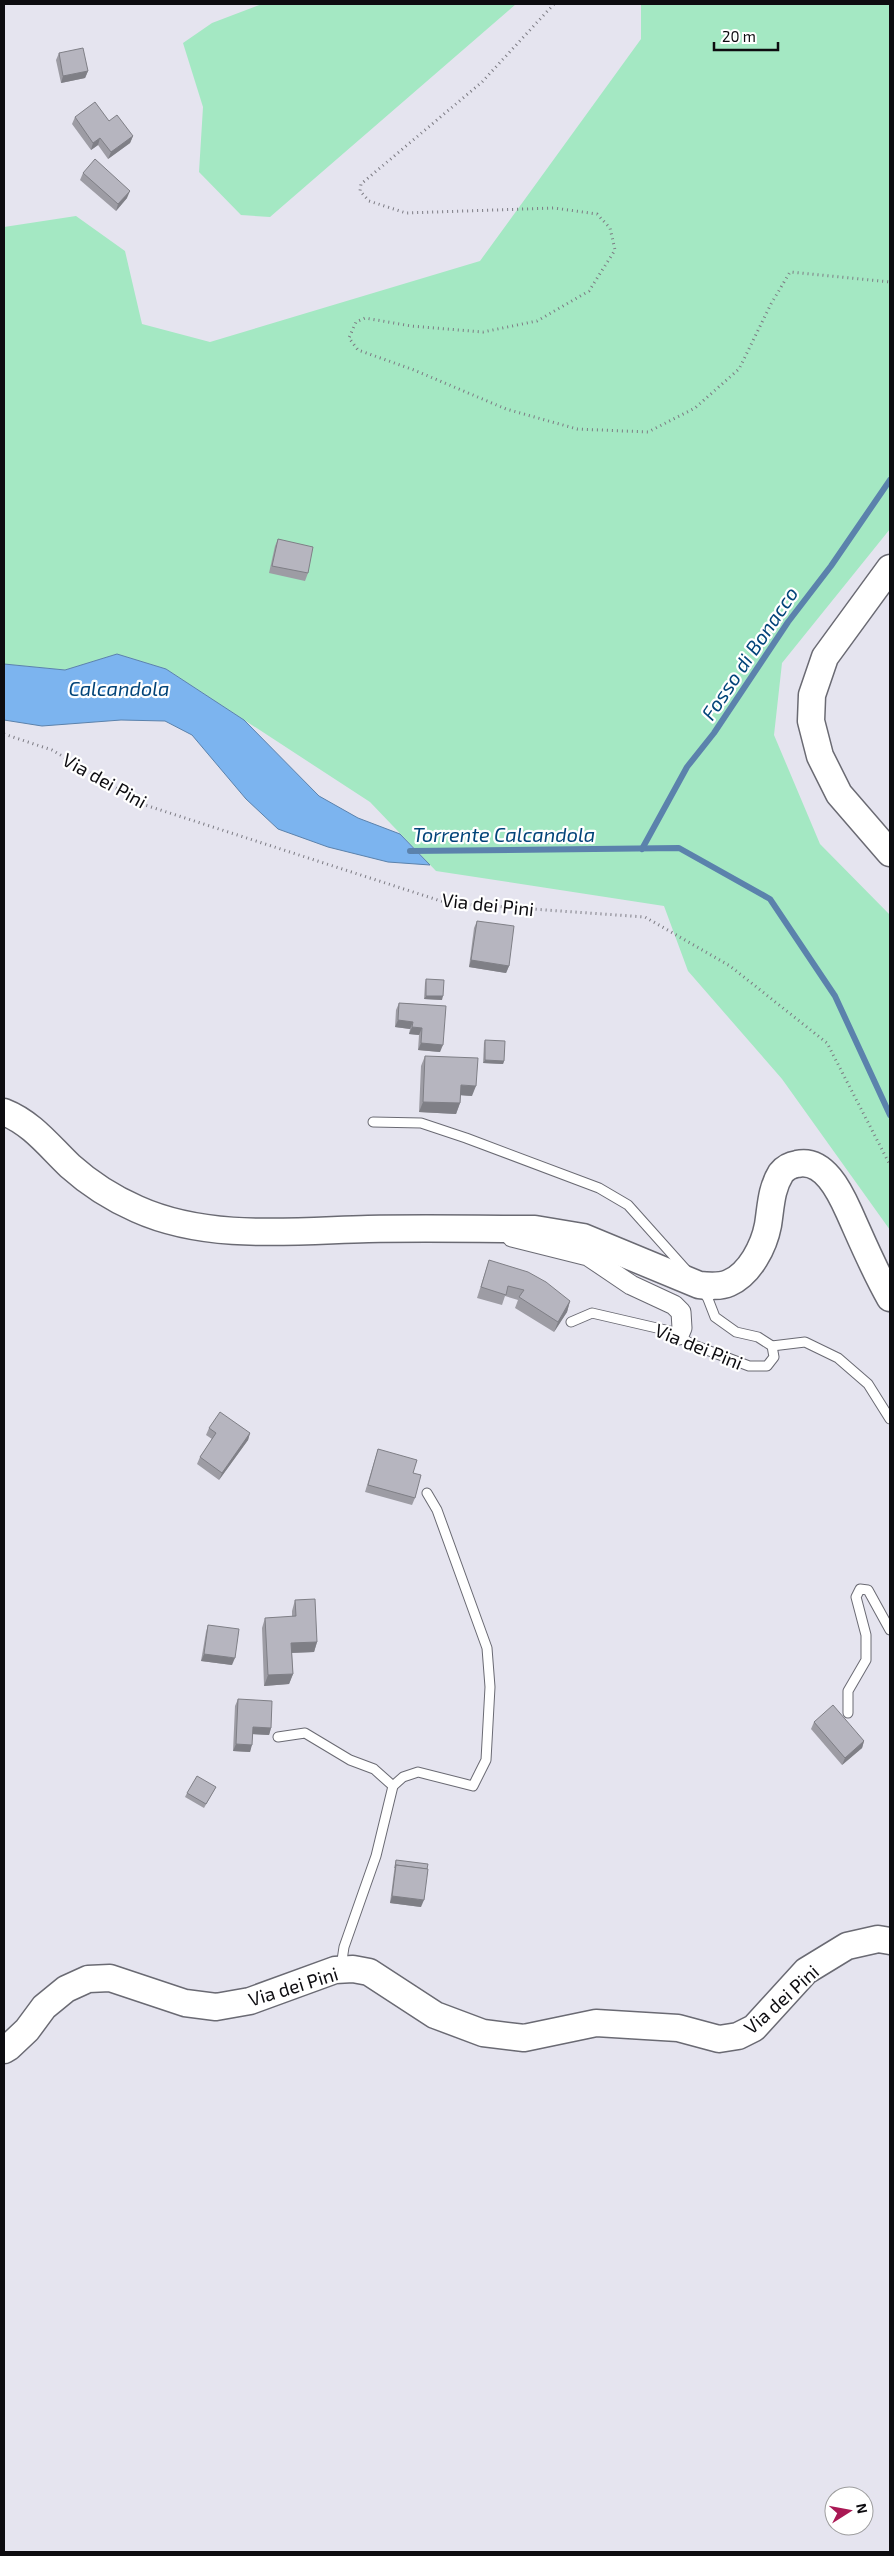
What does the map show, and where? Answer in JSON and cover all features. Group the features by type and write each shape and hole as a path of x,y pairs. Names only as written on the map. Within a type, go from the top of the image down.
{"main road":[{"path":"890,568 825,657 812,695 811,721 820,756 840,794 890,853"},
{"path":"4,1112 16,1117 42,1137 71,1166 107,1195 139,1210 192,1226 240,1231 535,1229 583,1237 699,1285 728,1284 747,1269 761,1247 768,1226 772,1191 782,1171 790,1166 808,1164 828,1176 840,1193 874,1272 890,1298"},
{"name":"Via dei Pini","path":"4,2050 10,2047 27,2030 44,2007 66,1989 88,1979 110,1978 185,2004 216,2007 250,2001 341,1970 369,1972 436,2015 483,2033 524,2038 596,2023 647,2024 678,2028 719,2039 738,2036 754,2028 806,1971 846,1946 878,1939 890,1941"}],"street":[{"path":"480,1229 588,1256 631,1285 674,1305 681,1312 682,1328 679,1335"}],"lane":[{"name":"Via dei Pini","path":"373,1122 421,1123 599,1188 628,1205 699,1285 708,1299 715,1317 736,1332 758,1337 772,1346 774,1358 767,1366 749,1366 691,1344 679,1335 592,1313 571,1322"},
{"path":"772,1346 804,1342 838,1358 868,1384 890,1419"},
{"path":"341,1970 344,1947 376,1856 393,1786 403,1777 418,1772 473,1786 486,1760 490,1687 487,1648 437,1510 427,1493"},
{"path":"848,1713 848,1691 866,1660 866,1636 856,1597 860,1589 868,1590 890,1630"},
{"path":"278,1737 305,1734 350,1760 374,1769 393,1786"}],"path":[{"path":"554,4 482,82 361,184 360,191 369,201 406,213 554,208 597,214 610,228 615,250 589,291 537,321 483,332 411,326 365,318 356,322 349,338 358,350 506,409 577,429 648,432 695,408 739,369 771,304 790,272 890,282"},
{"name":"Via dei Pini","path":"4,734 52,750 145,805 447,903 645,917 730,966 828,1043 890,1165"}],"green space":[{"path":"262,4 516,4 270,217 241,215 199,172 203,107 183,43 212,23"},
{"path":"641,4 890,4 890,529 782,663 774,735 820,844 890,915 890,1230 782,1079 688,971 664,906 436,871 370,802 166,669 117,654 65,670 4,664 4,227 76,216 125,251 142,324 210,342 480,261 641,39"}],"water":[{"name":"Calcandola","path":"117,654 166,669 244,720 319,796 358,818 400,834 430,865 388,862 328,847 278,829 246,799 192,735 165,721 121,720 42,726 4,720 4,664 65,670"}],"building":[{"path":"83,48 88,71 63,76 59,53"},
{"path":"95,102 109,121 117,115 133,136 111,152 100,138 93,143 75,117"},
{"path":"95,159 130,191 118,204 83,173"},
{"path":"278,539 313,547 308,573 272,566"},
{"path":"477,921 514,926 509,966 471,960"},
{"path":"426,979 444,980 443,996 426,996"},
{"path":"399,1003 446,1006 443,1045 421,1043 422,1028 412,1027 413,1022 398,1020"},
{"path":"485,1040 505,1041 504,1061 485,1060"},
{"path":"425,1056 478,1058 476,1086 461,1085 460,1103 423,1102"},
{"path":"489,1260 528,1272 546,1282 570,1301 558,1322 519,1297 524,1290 508,1286 506,1295 481,1287"},
{"path":"220,1412 250,1433 222,1473 200,1457 216,1433 209,1428"},
{"path":"378,1449 417,1460 413,1473 421,1475 415,1498 368,1485"},
{"path":"315,1599 317,1642 291,1643 293,1674 268,1675 265,1618 296,1616 295,1600"},
{"path":"208,1625 239,1629 235,1658 204,1654"},
{"path":"238,1699 272,1701 271,1728 253,1727 252,1745 236,1744"},
{"path":"833,1705 864,1741 845,1758 814,1722"},
{"path":"197,1776 216,1787 206,1804 187,1793"},
{"path":"396,1860 428,1864 427,1869 396,1865 395,1868"},
{"path":"396,1865 428,1869 424,1900 392,1896"}],"waterway":[{"name":"Fosso di Bonacco","path":"642,849 687,767 714,733 788,622 831,566 890,480"},
{"name":"Torrente Calcandola","path":"410,851 679,848 770,899 835,996 890,1115"}]}
